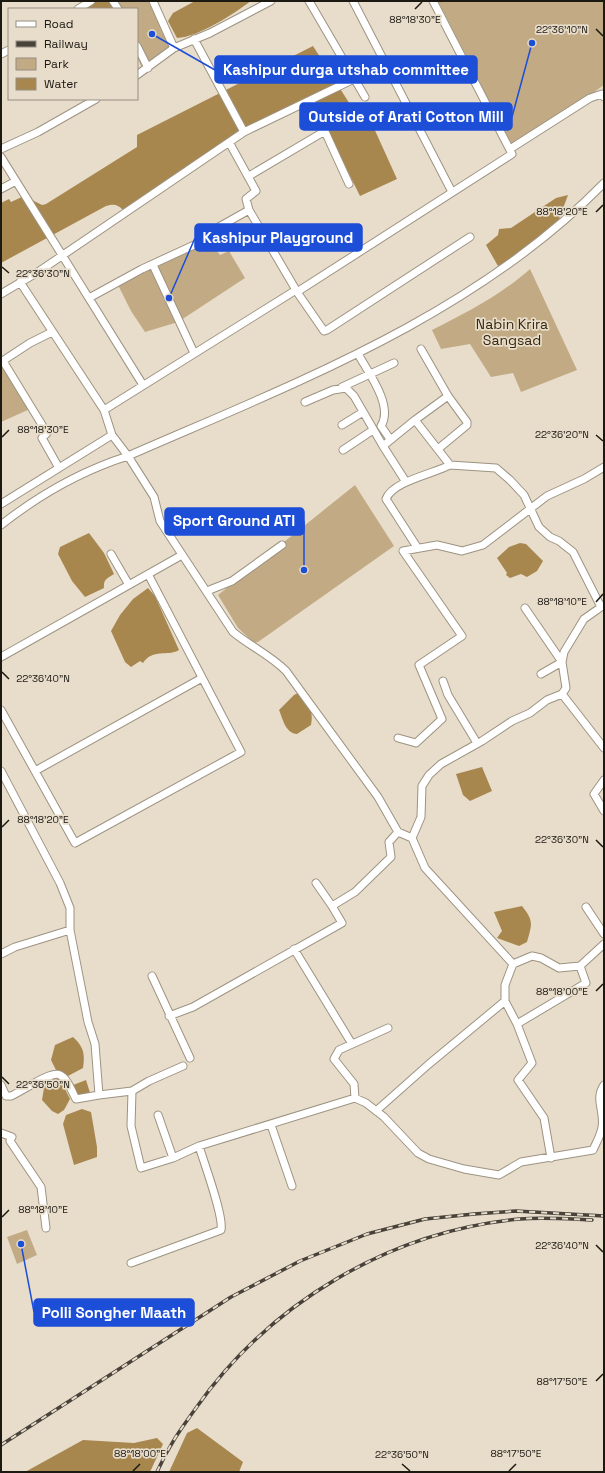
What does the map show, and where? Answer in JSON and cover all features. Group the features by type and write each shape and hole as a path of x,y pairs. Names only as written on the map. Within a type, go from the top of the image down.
{"street":[{"path":"80,8 91,1"},
{"path":"153,1 174,48"},
{"path":"138,75 174,48 194,40 259,4 271,1"},
{"path":"309,1 365,96"},
{"path":"353,1 452,192"},
{"path":"104,410 296,291 512,154 433,1"},
{"path":"194,40 244,132"},
{"path":"138,48 148,68"},
{"path":"1,294 62,255 244,132 354,79"},
{"path":"510,149 590,98 602,94 604,97"},
{"path":"1,150 38,132 94,100"},
{"path":"311,101 349,184"},
{"path":"248,176 325,131"},
{"path":"229,142 256,191 246,199 248,210 296,291 319,326 324,331 470,237"},
{"path":"1,157 143,385"},
{"path":"1,189 16,181"},
{"path":"1,525 23,507 72,479 106,463 128,456 358,354 443,307 490,279 577,210 604,183"},
{"path":"89,298 142,269 205,240 217,228 248,210"},
{"path":"153,265 194,354"},
{"path":"20,282 104,410 112,435 128,456 154,498 160,521 233,632 246,642 273,658 286,671 378,797 398,832 412,838 425,868 513,964"},
{"path":"52,332 30,343 2,362 47,432 42,438 58,468"},
{"path":"421,349 448,396 467,422 467,425 438,448"},
{"path":"358,354 382,397 386,414 385,420 381,426 390,439"},
{"path":"306,402 394,363"},
{"path":"342,387 350,391 406,482"},
{"path":"383,446 390,439 448,396"},
{"path":"342,425 363,412"},
{"path":"415,420 450,465"},
{"path":"343,450 373,430"},
{"path":"1,504 112,435"},
{"path":"412,838 421,817 422,809 420,797 422,786 429,775 441,764 512,721 530,713 547,700 562,694 566,688 562,662 564,652 584,619 602,606 573,552 559,541 550,537 539,527 524,496 496,468 450,465 441,470 406,482 392,490 386,499 418,547"},
{"path":"398,738 416,743 442,719 419,665 462,636 403,551 418,547 437,545 462,551 474,549 483,545 505,530 547,496 584,479 604,467"},
{"path":"207,591 232,581 282,545"},
{"path":"111,554 129,585"},
{"path":"1,657 182,555"},
{"path":"1,710 75,843 241,752 148,574"},
{"path":"525,608 562,662"},
{"path":"541,674 562,662"},
{"path":"35,772 202,678"},
{"path":"443,681 448,695 477,743"},
{"path":"562,694 604,748"},
{"path":"1,771 60,883 70,908 70,930 88,1022 95,1044 99,1095"},
{"path":"604,780 594,794 604,810"},
{"path":"332,906 355,892 391,857 389,842 398,832"},
{"path":"169,1016 193,1007 342,923 316,883"},
{"path":"586,907 604,934"},
{"path":"1,954 70,930"},
{"path":"551,1158 544,1118 518,1080 532,1063 517,1024 505,1002 505,985 513,964 532,956 541,958 559,968 580,966 604,944"},
{"path":"294,949 352,1044"},
{"path":"517,1024 586,983 580,966"},
{"path":"152,976 169,1016 190,1058"},
{"path":"376,1111 429,1064 505,1002"},
{"path":"355,1098 354,1084 334,1059 339,1050 388,1028"},
{"path":"1,1085 6,1096 11,1096 42,1078 56,1074 60,1075 66,1080 76,1099 132,1091 149,1081 183,1066"},
{"path":"132,1091 131,1126 141,1168 173,1158 199,1146 355,1098 384,1117 418,1153 429,1159 464,1169 499,1175 521,1162 593,1150 602,1128 603,1114 599,1102 599,1092 604,1085"},
{"path":"158,1115 173,1158"},
{"path":"271,1125 292,1186"},
{"path":"1,1133 12,1137 10,1141 41,1187 46,1228"},
{"path":"131,1263 221,1230 222,1226 219,1213 199,1146"}],"green space":[{"path":"117,1 151,1 170,45 165,52 153,61 141,66 138,58 138,8 117,8"},
{"path":"438,1 604,1 604,85 514,149"},
{"path":"210,241 220,255 229,251 245,278 178,322 145,332 131,311 118,285"},
{"name":"Nabin Krira Sangsad","path":"530,269 577,370 521,392 513,373 491,377 470,344 441,349 432,330 495,295"},
{"path":"1,362 30,409 1,422"},
{"path":"355,485 394,546 258,642 254,643 238,628 218,595"},
{"path":"27,1230 37,1255 17,1264 7,1237"}],"water":[{"path":"87,1 110,1 114,8 77,8"},
{"path":"195,1 251,1 225,18 195,34 177,38 168,21 173,13"},
{"path":"313,46 353,109 358,109 364,116 368,115 397,179 360,196 311,97 228,141 123,210 115,205 106,206 1,263 1,203 9,199 11,202 24,196 42,205 46,204 137,147 137,135"},
{"path":"568,195 558,222 507,261 498,266 486,245 498,235 499,229 511,228 556,198"},
{"path":"89,533 104,553 114,574 105,581 104,588 85,597 72,581 58,554 60,547"},
{"path":"520,543 526,544 543,561 537,571 527,577 521,574 510,578 506,575 507,573 497,558 509,547"},
{"path":"148,588 155,596 179,650 170,653 156,654 147,658 143,663 140,661 131,667 125,662 111,631 120,615 133,599"},
{"path":"298,693 311,711 312,720 311,725 297,734 293,733 287,728 279,710"},
{"path":"482,767 492,791 470,801 463,795 456,774"},
{"path":"522,906 529,915 531,923 527,942 519,946 497,938 502,931 494,912"},
{"path":"73,1037 83,1051 83,1068 68,1076 56,1070 51,1060 55,1045"},
{"path":"52,1078 60,1079 70,1099 64,1110 58,1114 52,1111 42,1100 44,1088"},
{"path":"86,1080 91,1096 76,1101 68,1087"},
{"path":"82,1109 91,1112 97,1147 97,1157 74,1165 63,1124 66,1115"},
{"path":"197,1428 243,1462 239,1472 169,1472 187,1433"},
{"path":"157,1438 163,1444 150,1472 25,1472 83,1440 134,1443"}],"railway":[{"path":"1,1445 231,1297 300,1261 367,1234 425,1219 474,1214 516,1211 604,1216"},
{"path":"157,1472 165,1455 180,1431 226,1370 260,1336 297,1305 337,1279 380,1256 425,1239 472,1226 529,1218 592,1220"}],"place":[{"name":"Kashipur durga utshab committee","path":"152,34"},
{"name":"Outside of Arati Cotton Mill","path":"532,43"},
{"name":"Kashipur Playground","path":"169,298"},
{"name":"Sport Ground ATI","path":"304,570"},
{"name":"Polli Songher Maath","path":"21,1244"}]}
